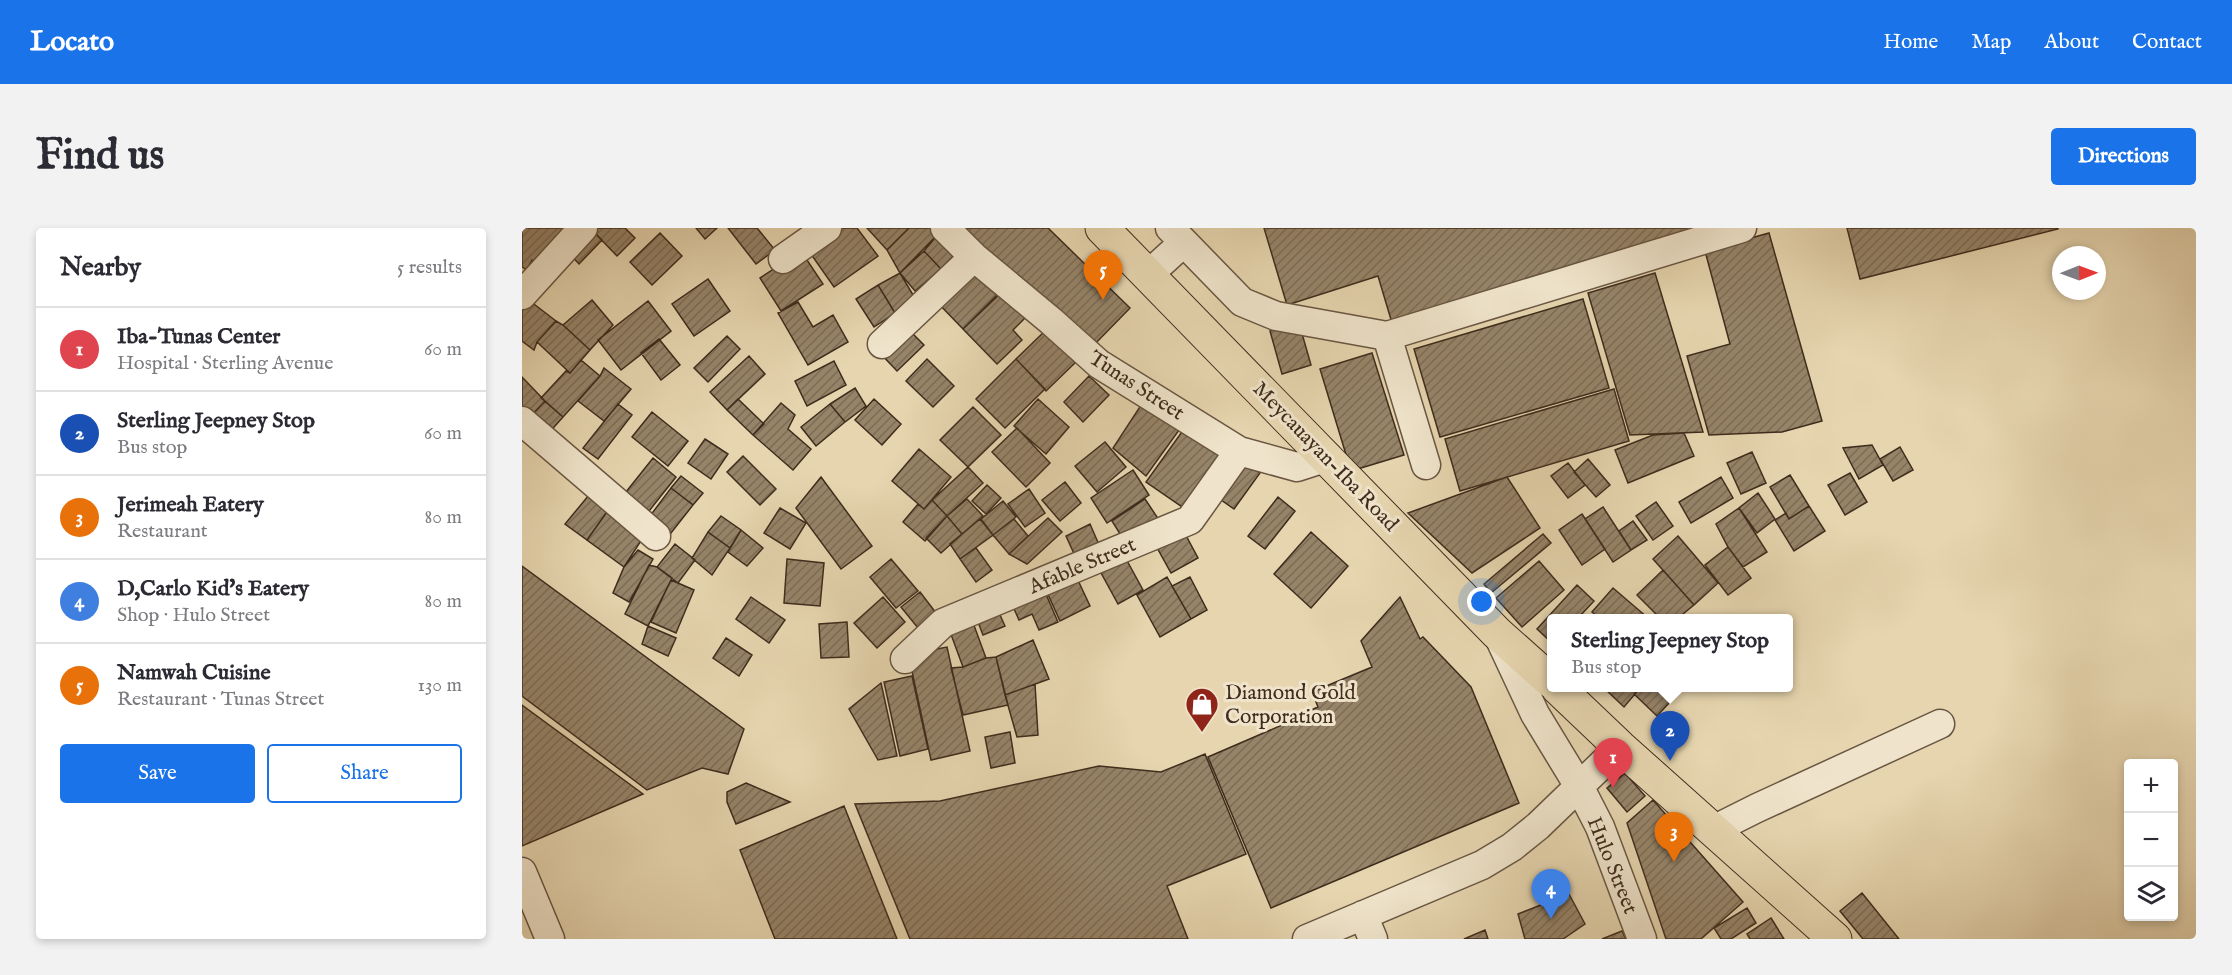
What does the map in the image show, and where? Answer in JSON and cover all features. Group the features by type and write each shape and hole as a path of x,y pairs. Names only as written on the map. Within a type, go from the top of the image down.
{"main road":[{"name":"Meycauayan-Iba Road","path":"1102,228 1328,457 1497,633 1547,678"},
{"path":"1563,692 1620,747 1835,939"}],"street":[{"path":"522,295 583,228"},
{"path":"783,259 827,228"},
{"name":"Tunas Street","path":"945,228 974,257 1099,364 1239,451 1297,467 1328,457"},
{"path":"1149,274 1177,236 1242,302 1276,316 1387,336 1742,228"},
{"path":"882,344 974,257"},
{"path":"1387,336 1426,465"},
{"path":"522,421 656,536"},
{"name":"Afable Street","path":"906,659 943,623 1190,520 1239,451"},
{"name":"Hulo Street","path":"1497,633 1535,714 1580,788 1600,827 1642,939"},
{"path":"1713,830 1940,724"},
{"path":"1307,939 1368,927 1512,847 1580,788 1620,747"},
{"path":"522,872 550,939"}],"building":[{"path":"522,228 574,228 542,266 532,260 527,270 522,267"},
{"path":"590,228 625,228 635,238 617,256"},
{"path":"590,228 602,240 579,264 566,250"},
{"path":"696,228 717,228 705,239"},
{"path":"728,228 757,228 775,250 756,264"},
{"path":"832,228 857,228 878,256 834,287 806,247"},
{"path":"867,228 909,228 887,250"},
{"path":"909,228 936,228 940,232 900,273 887,250"},
{"path":"964,228 1048,228 1130,308 1089,350"},
{"path":"1264,228 1699,228 1392,323 1378,276 1287,305"},
{"path":"1847,228 2058,228 2058,229 1860,279"},
{"path":"940,232 960,249 941,269 924,251"},
{"path":"660,233 682,256 652,285 630,262"},
{"path":"1769,233 1822,421 1782,432 1709,435 1687,356 1730,344 1705,251"},
{"path":"801,251 823,284 781,311 760,278"},
{"path":"924,251 941,269 915,291 900,273"},
{"path":"970,267 997,295 963,329 936,301"},
{"path":"900,273 916,300 895,313 878,285"},
{"path":"1655,273 1703,432 1630,435 1588,293"},
{"path":"708,279 730,311 694,336 672,304"},
{"path":"878,285 895,313 874,327 856,299"},
{"path":"1004,290 1028,315 1013,330 1022,340 997,364 963,329"},
{"path":"1583,299 1609,388 1440,437 1414,349"},
{"path":"592,300 613,325 590,350 563,325"},
{"path":"530,301 556,321 537,342 534,350 522,341 522,311"},
{"path":"648,301 671,331 621,370 598,340"},
{"path":"798,302 813,327 833,315 848,342 808,365 778,313"},
{"path":"556,321 590,350 570,373 537,342"},
{"path":"1299,323 1311,365 1282,374 1270,331"},
{"path":"1049,327 1079,359 1046,391 1016,359"},
{"path":"910,331 924,345 897,371 880,353"},
{"path":"727,336 740,349 708,382 694,368"},
{"path":"659,339 680,365 661,380 641,353"},
{"path":"1372,353 1404,455 1351,471 1320,369"},
{"path":"749,356 765,374 727,410 710,392"},
{"path":"927,359 954,386 933,407 906,381"},
{"path":"1016,359 1045,389 1005,428 976,399"},
{"path":"581,360 600,376 563,417 541,398 566,371 570,373"},
{"path":"834,361 846,385 807,406 795,381"},
{"path":"604,368 631,389 604,421 578,401 600,376"},
{"path":"1089,376 1109,395 1083,422 1064,402"},
{"path":"522,377 545,401 528,419 522,413"},
{"path":"855,388 866,406 845,422 830,404"},
{"path":"1614,389 1629,441 1460,491 1445,439"},
{"path":"738,399 764,424 753,435 727,410"},
{"path":"874,399 901,424 882,445 855,420"},
{"path":"1038,399 1069,427 1046,454 1014,426"},
{"path":"1145,399 1182,426 1146,476 1113,448"},
{"path":"545,401 563,417 546,436 528,419"},
{"path":"781,403 795,415 788,429 811,449 793,470 753,435"},
{"path":"618,404 632,415 598,459 583,448"},
{"path":"830,404 845,422 816,446 801,427"},
{"path":"973,407 1001,435 968,467 940,440"},
{"path":"652,412 688,441 668,466 632,437"},
{"path":"1017,428 1050,463 1026,487 992,452"},
{"path":"1184,429 1226,459 1188,511 1146,482"},
{"path":"1684,433 1694,456 1628,483 1615,450 1653,435"},
{"path":"705,439 728,454 711,479 688,463"},
{"path":"1105,442 1126,467 1097,492 1075,466"},
{"path":"1872,445 1883,465 1859,479 1843,448"},
{"path":"1900,447 1913,470 1893,481 1880,459"},
{"path":"919,449 951,477 924,509 892,481"},
{"path":"1752,452 1766,483 1741,494 1727,463"},
{"path":"743,456 776,489 760,505 727,472"},
{"path":"653,458 676,477 649,511 626,492"},
{"path":"1588,459 1610,485 1596,497 1574,472"},
{"path":"1244,460 1260,473 1234,509 1217,497"},
{"path":"1568,463 1585,485 1568,498 1551,476"},
{"path":"968,467 983,483 947,516 932,500"},
{"path":"1133,470 1149,495 1107,523 1091,498"},
{"path":"1850,473 1867,502 1845,515 1828,485"},
{"path":"1790,475 1809,506 1789,519 1770,487"},
{"path":"681,476 703,493 693,505 671,488"},
{"path":"821,477 872,546 841,569 796,508"},
{"path":"1507,477 1540,528 1472,573 1408,513"},
{"path":"1721,477 1733,498 1691,523 1679,502"},
{"path":"1065,482 1081,503 1060,521 1042,500"},
{"path":"987,485 1001,498 986,514 972,501"},
{"path":"671,488 693,505 671,533 650,516"},
{"path":"594,489 609,509 587,540 565,524"},
{"path":"1029,489 1045,513 1025,527 1008,504"},
{"path":"1758,493 1775,519 1757,533 1739,508"},
{"path":"1278,497 1295,511 1265,549 1248,536"},
{"path":"967,499 983,516 962,534 947,516"},
{"path":"1145,499 1159,520 1125,542 1112,521"},
{"path":"932,500 947,516 925,541 903,522 918,504 924,509"},
{"path":"1003,501 1016,517 993,535 981,519"},
{"path":"1656,502 1673,526 1653,540 1636,516"},
{"path":"1809,506 1825,531 1794,551 1775,520 1786,513 1789,519"},
{"path":"1603,507 1631,550 1613,562 1585,519"},
{"path":"780,508 806,523 790,549 764,533"},
{"path":"1739,508 1767,552 1743,567 1728,547 1716,524"},
{"path":"609,509 646,533 624,567 587,540"},
{"path":"1582,514 1605,549 1582,565 1559,530"},
{"path":"721,516 741,530 730,548 708,532"},
{"path":"947,516 962,534 941,553 926,538"},
{"path":"1048,518 1062,532 1027,564 1009,554"},
{"path":"980,519 993,535 960,559 950,544"},
{"path":"1014,519 1028,536 1009,554 993,535"},
{"path":"1633,521 1647,540 1631,550 1619,531"},
{"path":"1090,524 1100,547 1076,558 1066,536"},
{"path":"1182,528 1198,558 1171,573 1155,544"},
{"path":"741,530 763,548 747,566 728,552"},
{"path":"708,532 730,548 712,575 692,558"},
{"path":"1311,532 1348,566 1311,608 1274,574"},
{"path":"1543,534 1551,543 1491,593 1484,584"},
{"path":"1678,536 1718,583 1694,605 1653,559"},
{"path":"675,544 695,560 678,583 657,567"},
{"path":"1728,547 1751,578 1728,595 1705,565"},
{"path":"976,548 992,570 976,582 960,559"},
{"path":"638,550 653,559 629,602 613,593 624,567"},
{"path":"1125,557 1143,590 1118,604 1100,571"},
{"path":"787,559 824,563 820,606 784,603"},
{"path":"891,559 918,591 896,608 870,577"},
{"path":"1539,561 1564,590 1522,627 1496,598"},
{"path":"649,565 657,567 672,578 648,626 625,614"},
{"path":"522,566 744,729 728,774 702,768 647,790 522,696"},
{"path":"1663,570 1694,605 1683,614 1656,614 1637,595"},
{"path":"1076,576 1090,606 1060,621 1046,590"},
{"path":"1167,577 1191,619 1160,637 1137,595"},
{"path":"1190,577 1207,610 1191,619 1172,586"},
{"path":"671,580 694,590 676,633 651,622"},
{"path":"1042,585 1058,622 1039,630 1032,614 1019,620 1010,600"},
{"path":"1577,585 1594,601 1582,614 1551,614"},
{"path":"1613,588 1643,614 1594,614 1592,612"},
{"path":"920,592 936,613 918,628 901,607"},
{"path":"751,597 785,620 769,643 736,619"},
{"path":"883,597 905,622 877,648 854,623"},
{"path":"1400,597 1420,639 1423,637 1471,687 1519,803 1271,908 1208,757 1296,719 1295,717 1318,707 1312,692 1372,667 1361,641"},
{"path":"996,606 1005,626 983,635 975,614"},
{"path":"1547,618 1547,638 1537,629"},
{"path":"972,620 986,658 963,667 949,629"},
{"path":"847,622 849,657 821,658 819,624"},
{"path":"648,626 676,638 668,656 642,644"},
{"path":"726,638 752,655 739,676 713,658"},
{"path":"1033,640 1049,679 1005,695 996,657"},
{"path":"947,647 970,751 931,760 910,662 921,652"},
{"path":"996,657 1008,705 963,715 951,668 963,667 986,658"},
{"path":"912,676 928,749 900,756 884,682"},
{"path":"881,683 897,756 878,760 849,709"},
{"path":"1035,684 1038,735 1017,737 1005,695"},
{"path":"1608,692 1637,692 1624,707"},
{"path":"1636,692 1679,692 1657,716 1634,694"},
{"path":"522,705 643,794 522,846"},
{"path":"1010,732 1015,763 991,768 985,737"},
{"path":"1205,754 1246,854 1167,886 1188,939 910,939 855,804 940,801 1099,766 1161,772"},
{"path":"1625,773 1645,796 1627,812 1607,788"},
{"path":"746,783 790,802 736,824 727,802 727,792"},
{"path":"1653,800 1743,902 1701,939 1666,939 1627,823"},
{"path":"844,806 897,939 775,939 740,850"},
{"path":"1862,893 1899,939 1863,939 1840,911"},
{"path":"1569,894 1585,924 1563,939 1525,939 1518,914"},
{"path":"1747,908 1756,923 1731,939 1721,939 1714,928"},
{"path":"1771,918 1784,939 1750,939 1747,934"},
{"path":"1485,930 1488,939 1464,939"},
{"path":"1622,931 1626,939 1602,939"}],"place":[{"name":"Namwah Cuisine","path":"1103,300"},
{"name":"Diamond Gold Corporation","path":"1202,733"},
{"name":"Sterling Jeepney Stop","path":"1670,761"},
{"name":"Iba-Tunas Center","path":"1613,788"},
{"name":"Jerimeah Eatery","path":"1674,862"},
{"name":"D,Carlo Kid's Eatery","path":"1551,919"}]}
